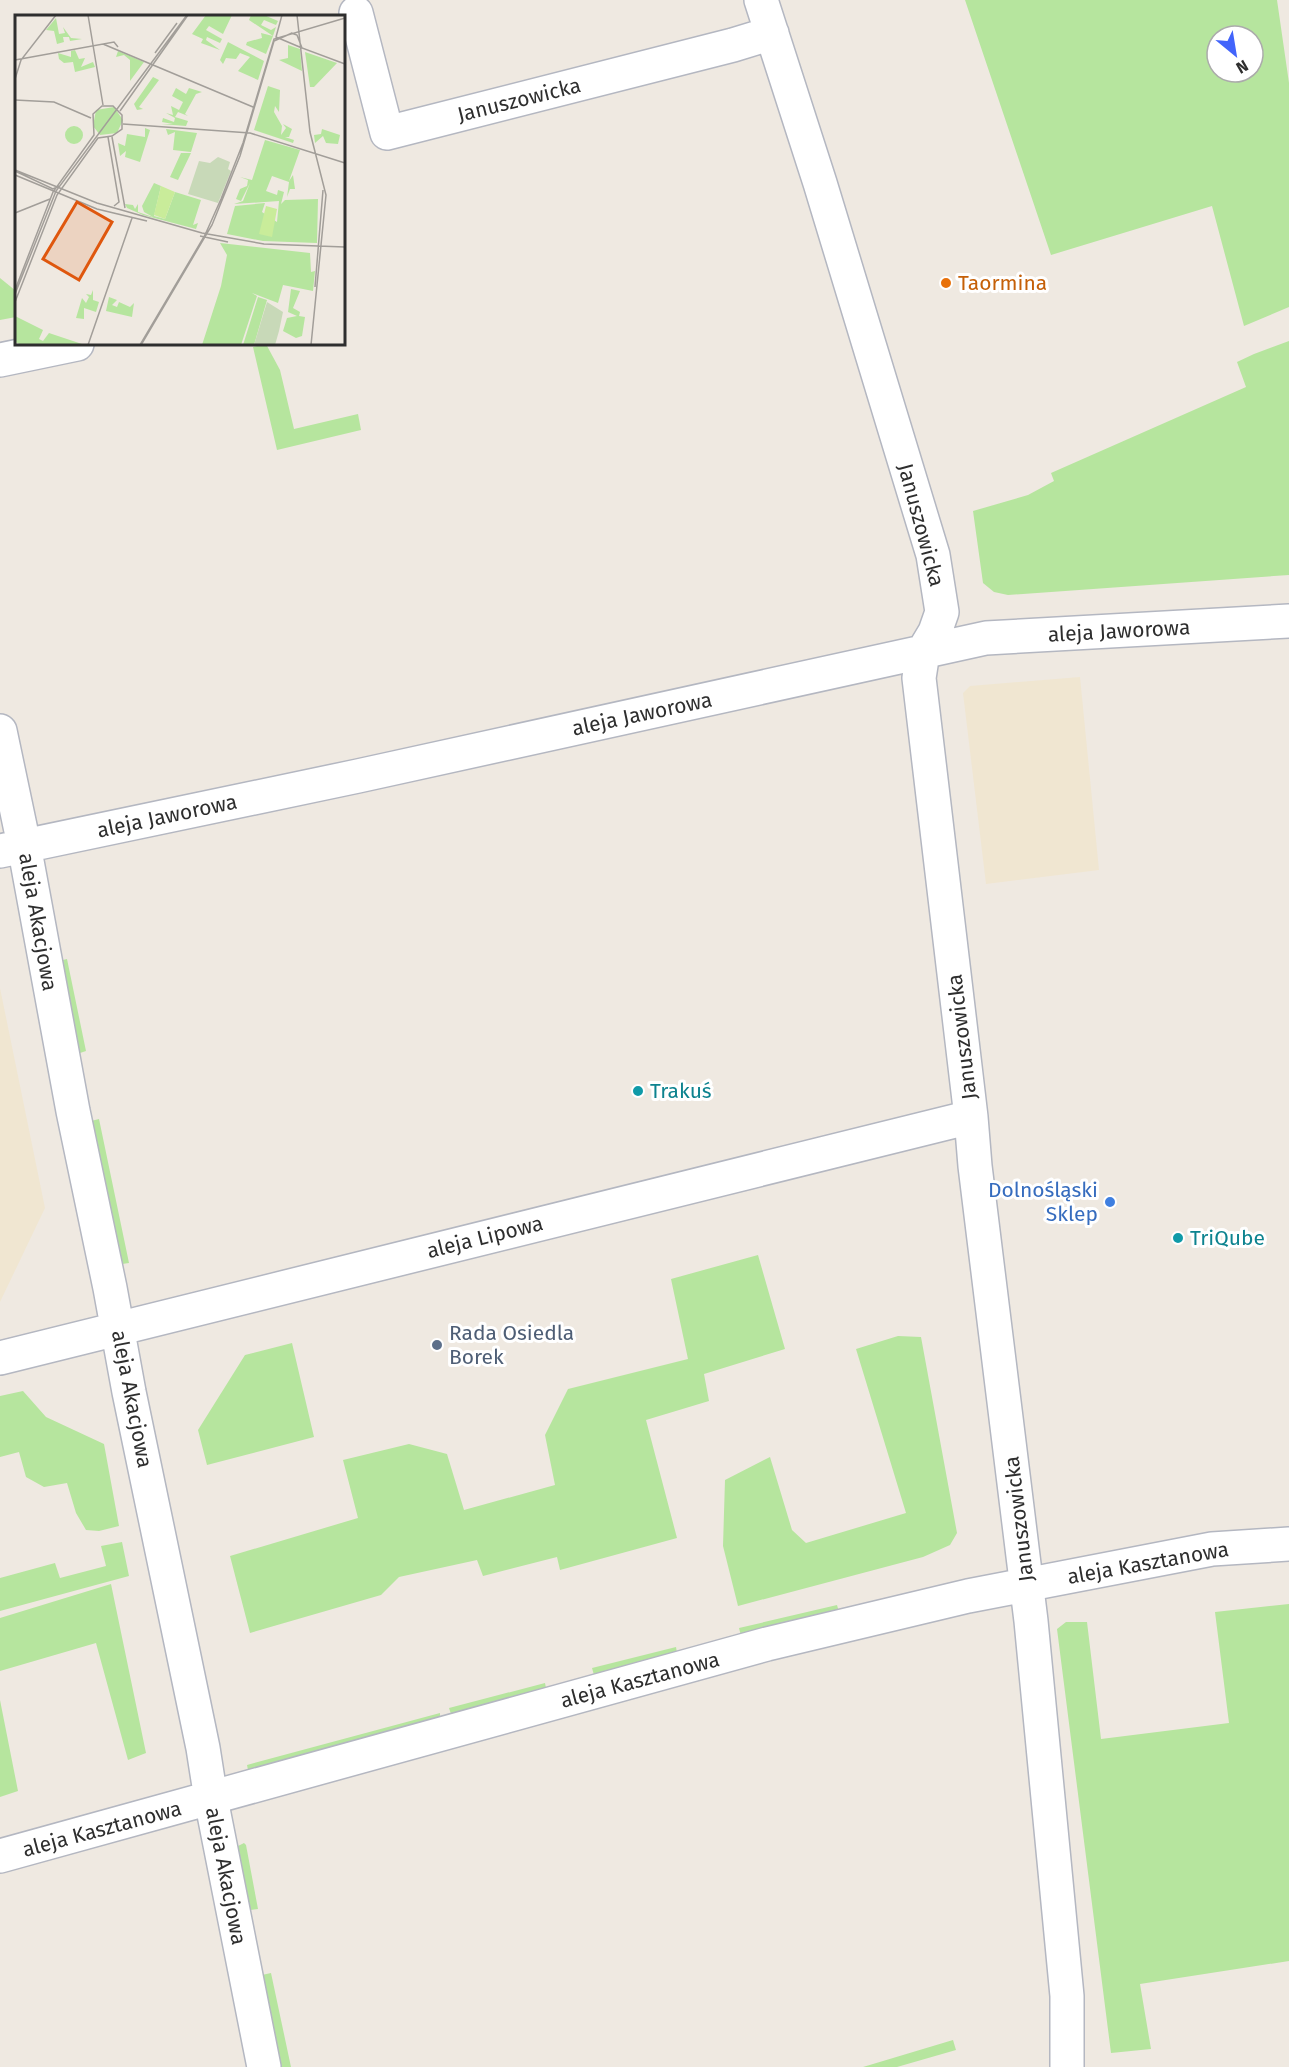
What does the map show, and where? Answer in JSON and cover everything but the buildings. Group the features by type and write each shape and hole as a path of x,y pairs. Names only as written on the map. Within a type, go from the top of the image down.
{"street":[{"name":"Januszowicka","path":"761,0 820,183 933,555 942,612 935,632 923,652 919,678 1026,1585 1067,1996 1067,2067"},
{"name":"Januszowicka","path":"357,14 387,134 772,33"},
{"path":"0,360 72,345"},
{"name":"aleja Jaworowa","path":"12,848 358,776 986,638 1289,621"},
{"name":"aleja Akacjowa","path":"0,731 12,848 73,1111 203,1748 264,2067"},
{"name":"aleja Lipowa","path":"0,1358 971,1117"},
{"name":"aleja Kasztanowa","path":"0,1856 767,1644 978,1593 1212,1549 1289,1544"}],"shaded area":[{"path":"1080,677 1099,870 986,884 963,693 970,686"},
{"path":"0,988 45,1208 0,1302"}],"green space":[{"path":"965,0 1277,0 1289,83 1289,307 1244,326 1212,206 1051,255"},
{"path":"0,278 15,290 15,317 0,320"},
{"path":"1289,341 1289,575 1008,595 994,592 983,583 973,511 1028,495 1054,481 1051,473 1246,387 1237,362"},
{"path":"267,345 280,370 294,429 358,414 361,430 277,450 253,347"},
{"path":"67,959 86,1051 77,1054 59,961"},
{"path":"99,1119 129,1263 122,1264 91,1121"},
{"path":"758,1255 785,1349 704,1374 709,1401 646,1420 677,1538 560,1570 557,1557 483,1576 477,1560 399,1577 381,1595 250,1633 230,1556 358,1518 343,1460 409,1444 447,1454 464,1510 555,1485 545,1435 568,1389 688,1359 671,1279"},
{"path":"898,1336 921,1337 957,1533 950,1545 923,1557 738,1606 723,1546 725,1480 770,1457 792,1530 806,1543 906,1513 856,1349"},
{"path":"292,1343 314,1437 207,1465 198,1430 245,1355"},
{"path":"23,1391 46,1417 104,1444 119,1526 99,1531 86,1530 76,1513 67,1483 44,1487 26,1477 19,1452 0,1457 0,1396"},
{"path":"122,1542 129,1576 0,1611 0,1578 55,1563 60,1578 106,1566 101,1546"},
{"path":"111,1584 146,1753 128,1760 96,1643 0,1671 0,1618"},
{"path":"1289,1604 1289,1961 1140,1984 1151,2049 1111,2053 1057,1629 1066,1622 1087,1622 1101,1739 1229,1723 1215,1612"},
{"path":"837,1605 839,1612 741,1636 739,1628"},
{"path":"676,1647 677,1653 594,1675 592,1668"},
{"path":"545,1683 546,1688 451,1714 449,1708"},
{"path":"0,1700 18,1791 0,1797"},
{"path":"440,1713 440,1717 363,1740 248,1770 247,1765"},
{"path":"244,1843 258,1909 250,1910 238,1846"},
{"path":"271,1973 291,2067 281,2067 262,1975"},
{"path":"953,2040 956,2050 897,2067 863,2067"}],"place":[{"name":"Taormina","path":"946,283"},
{"name":"Trakuś","path":"638,1091"},
{"name":"Dolnośląski Sklep","path":"1110,1202"},
{"name":"TriQube","path":"1178,1238"},
{"name":"Rada Osiedla Borek","path":"437,1345"}]}
